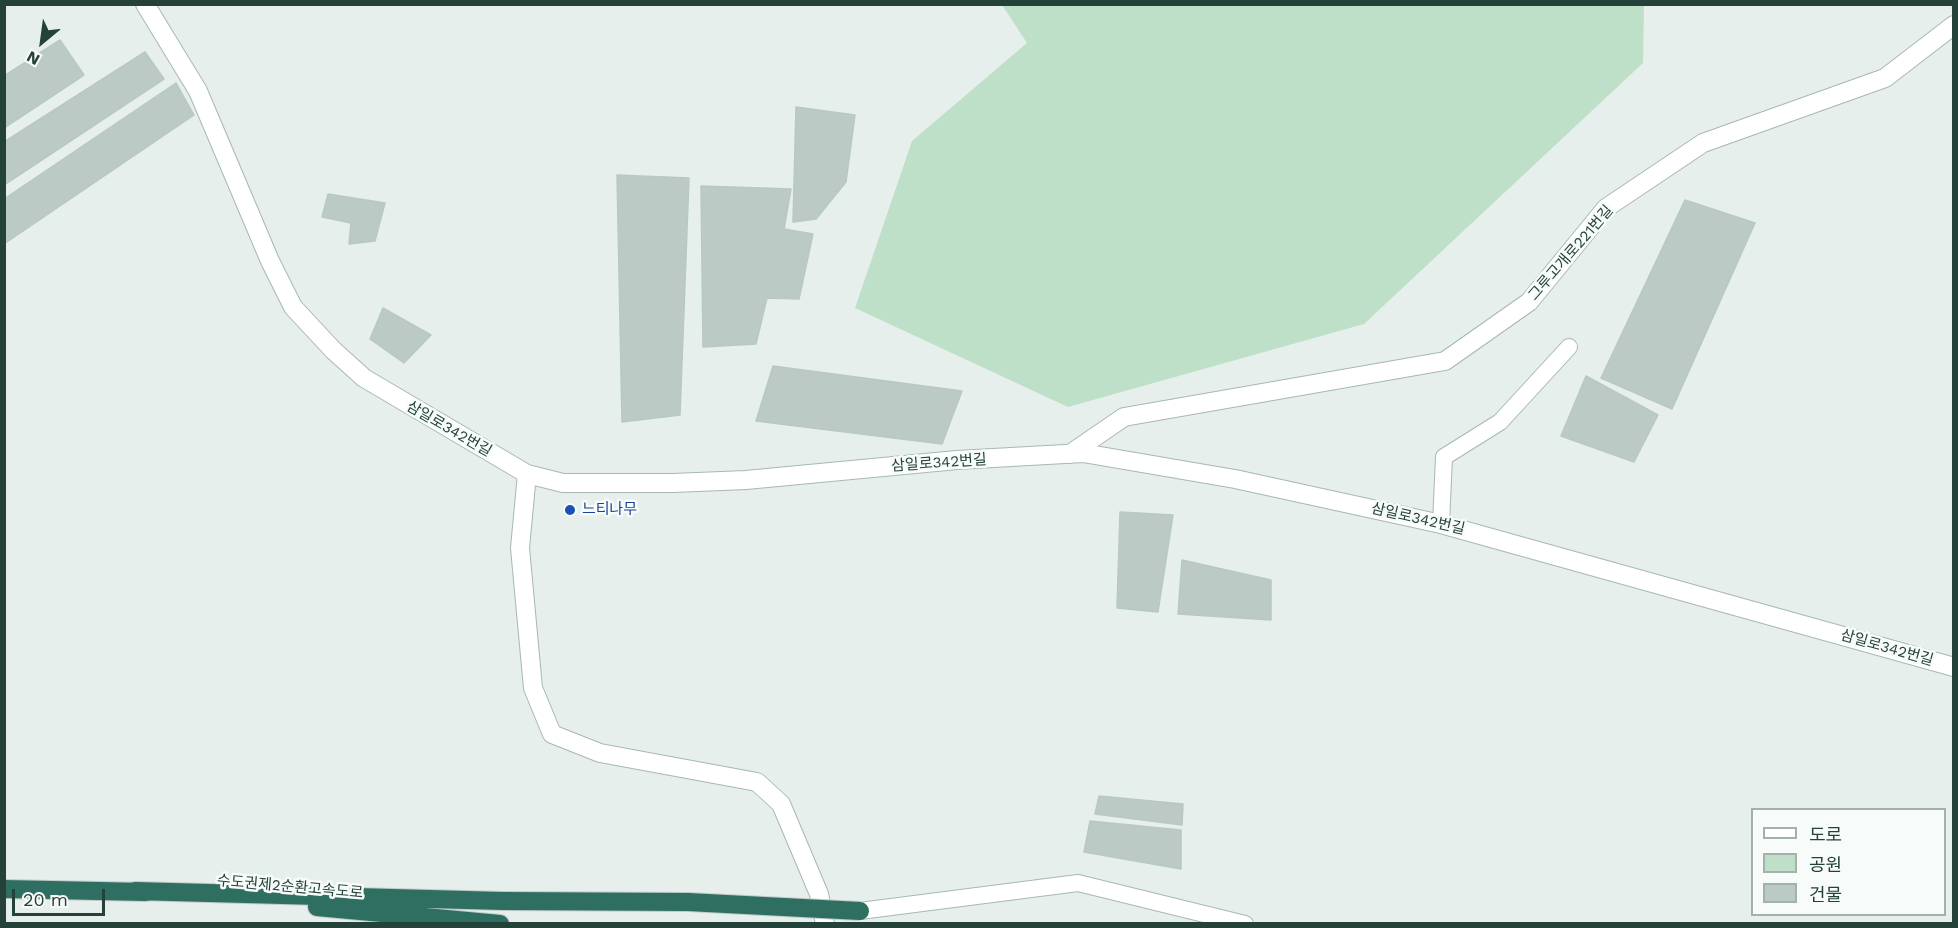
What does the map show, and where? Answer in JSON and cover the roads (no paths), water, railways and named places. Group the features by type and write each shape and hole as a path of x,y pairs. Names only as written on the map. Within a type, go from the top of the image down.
{"highway":[{"name":"수도권제2순환고속도로","path":"4,889 135,891 500,924"},
{"path":"135,891 504,901 688,902 860,911"}],"street":[{"name":"삼일로342번길","path":"145,4 198,91 270,261 293,307 333,350 364,378 527,474 563,483 673,483 746,480 957,460 1083,453 1235,479 1441,524 1953,668"},
{"name":"그루고개로221번길","path":"1068,455 1124,417 1445,361 1529,302 1606,208 1703,143 1885,78 1953,25"},
{"path":"527,474 520,548 533,688 552,734 600,753 757,782 781,804 819,894 825,924"}],"lane":[{"path":"1441,524 1444,457 1500,422 1569,347"},
{"path":"860,911 1078,883 1245,924"}],"place":[{"name":"느티나무","path":"570,510"}]}
